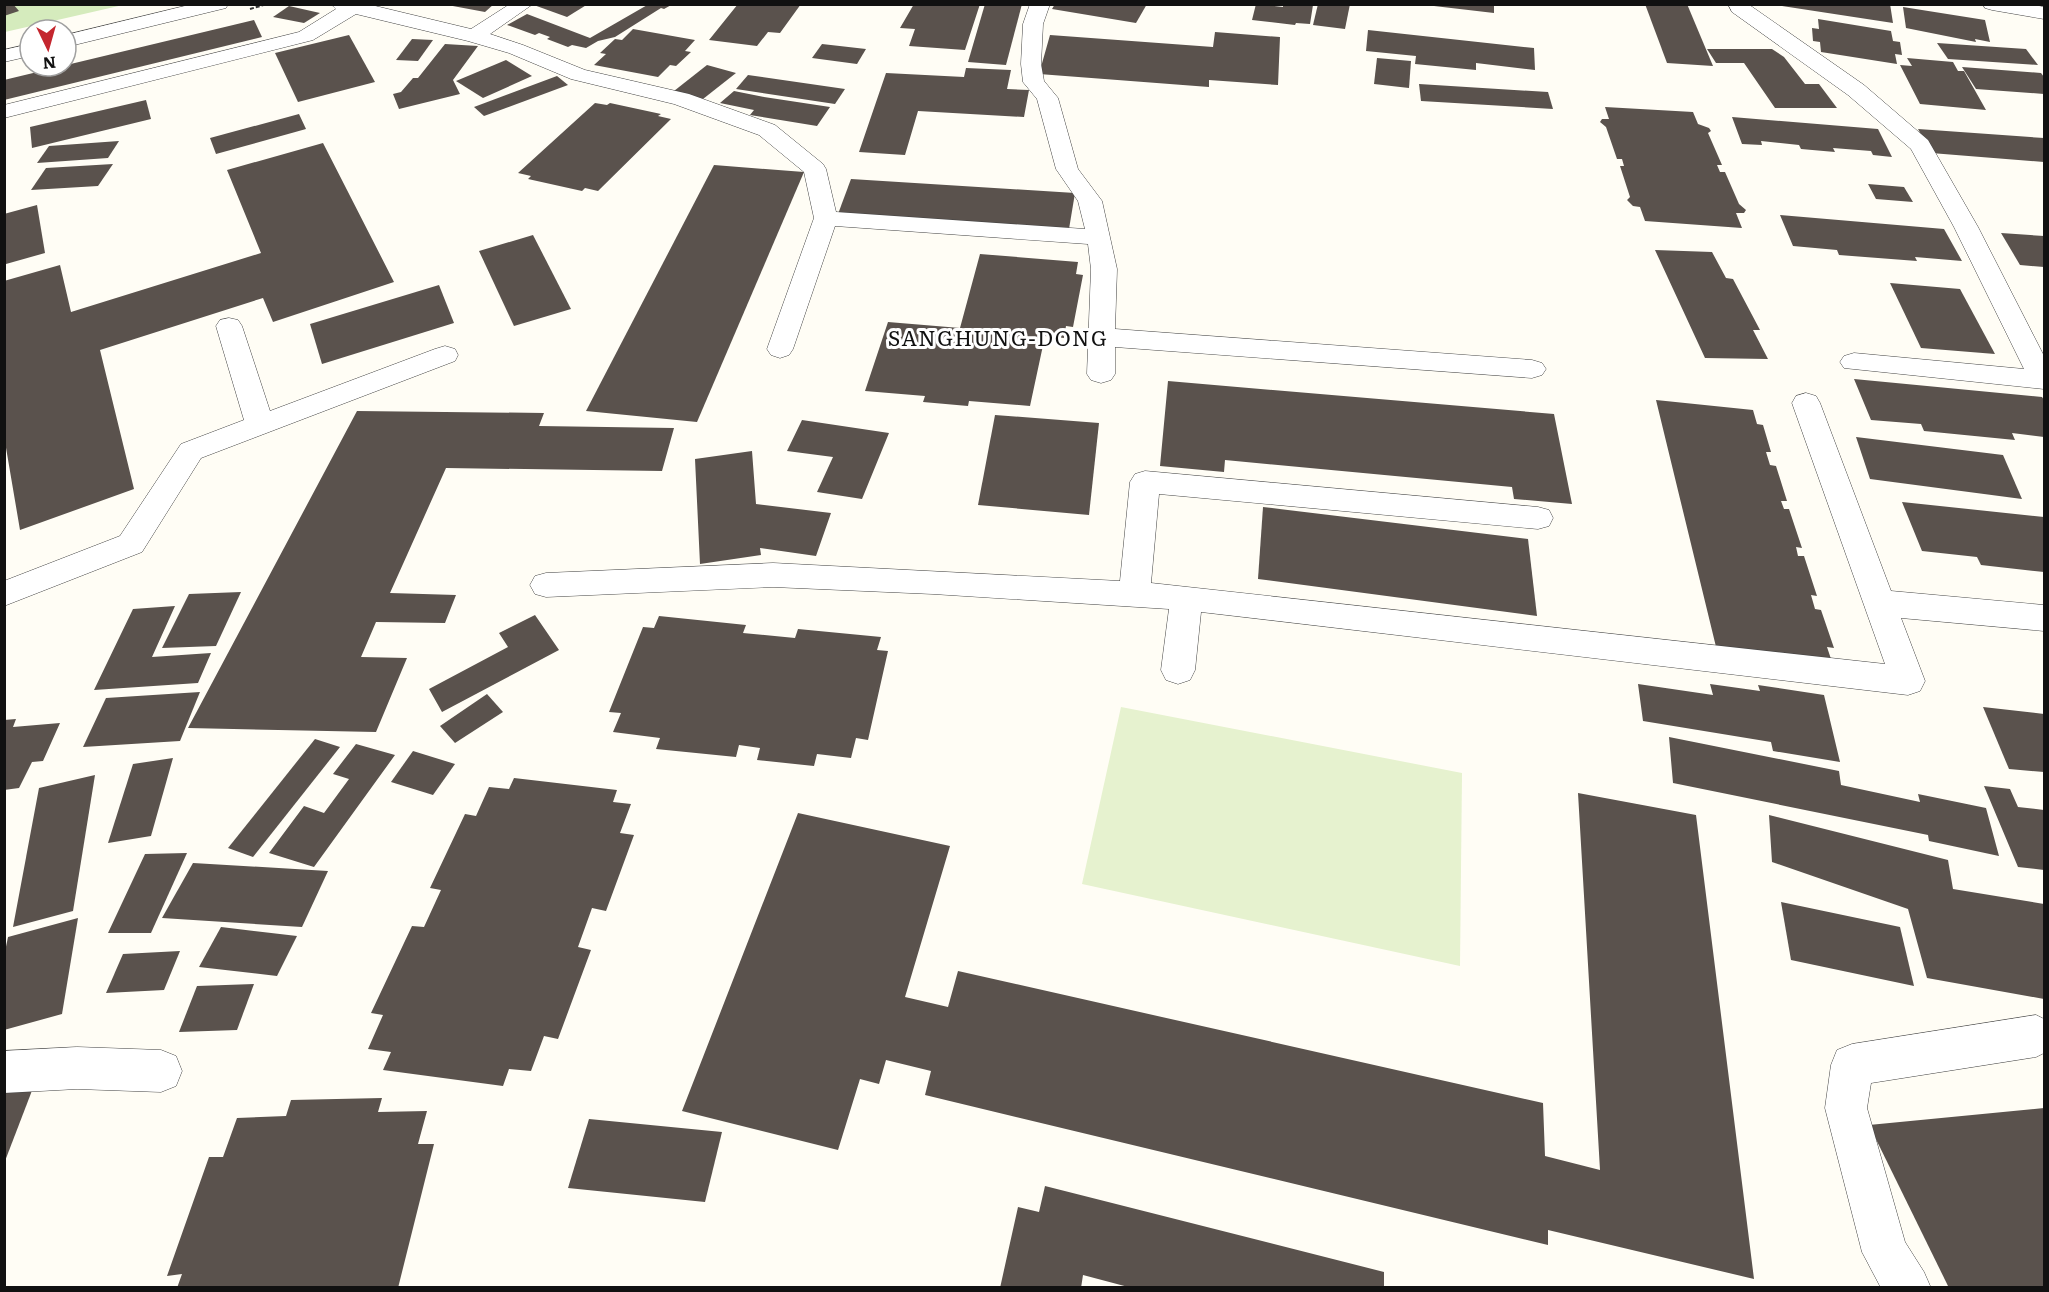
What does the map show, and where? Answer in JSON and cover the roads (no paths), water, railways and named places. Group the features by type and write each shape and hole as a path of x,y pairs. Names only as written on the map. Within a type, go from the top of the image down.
{"street":[{"path":"78,38 219,4"},
{"path":"474,36 524,4"},
{"path":"1040,4 1033,24 1031,64 1034,82 1047,98 1067,169 1090,201 1099,237 1104,269 1101,374"},
{"path":"1738,4 1739,8 1856,90 1920,145 1966,227 2044,380 1854,362"},
{"path":"1992,4 2044,13"},
{"path":"4,112 306,36 346,6 382,8 516,49 578,75 681,99 767,130 815,169 826,218 780,349"},
{"path":"826,218 1099,237"},
{"path":"229,326 260,425"},
{"path":"1102,337 1532,369"},
{"path":"4,594 131,544 191,450 445,355"},
{"path":"546,585 773,575 933,582 1186,598 1908,681 1806,402"},
{"path":"1134,596 1145,482 1538,519"},
{"path":"1178,670 1186,598"},
{"path":"1880,603 2044,618"},
{"path":"1908,1287 1885,1252 1846,1108 1852,1065 2036,1036"},
{"path":"4,1072 77,1068 161,1071"}],"district":[{"name":"SANGHUNG-DONG","path":"998,339"}]}
